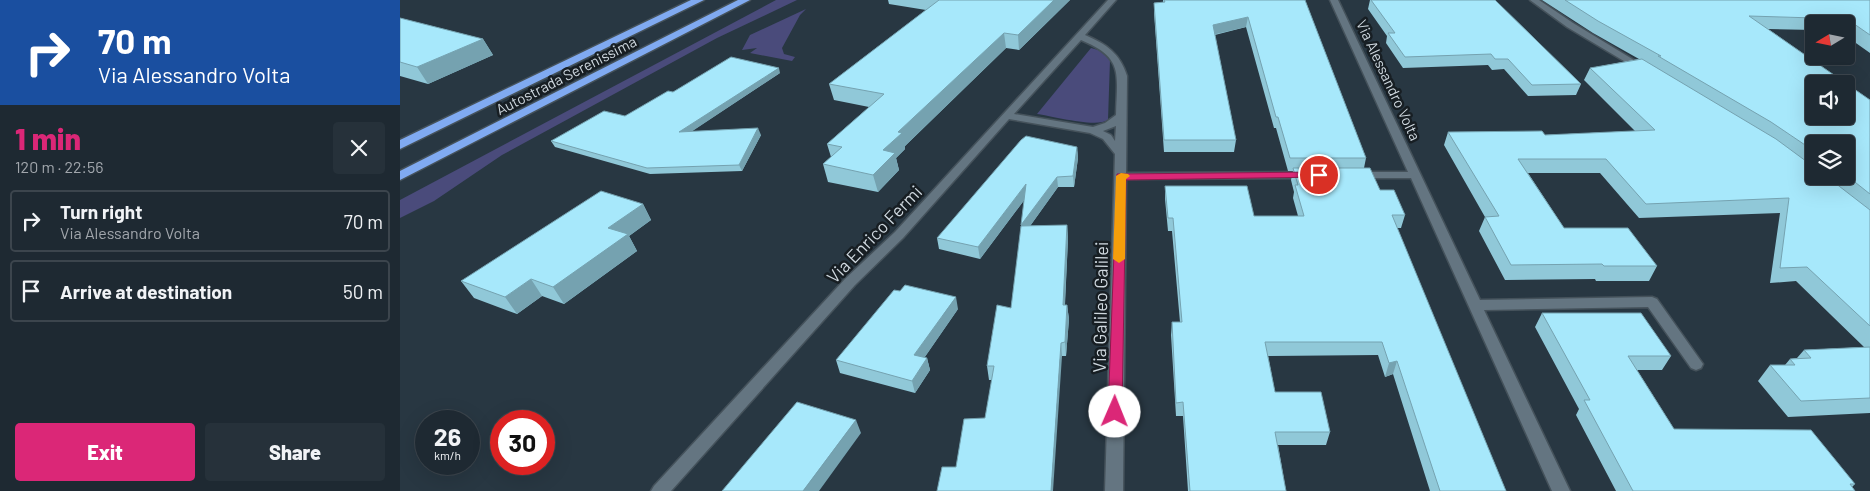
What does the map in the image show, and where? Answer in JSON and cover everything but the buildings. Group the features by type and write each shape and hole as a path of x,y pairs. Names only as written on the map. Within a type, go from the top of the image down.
{"highway":[{"name":"Autostrada Serenissima","path":"400,145 699,0"},
{"name":"Autostrada Serenissima","path":"400,176 745,0"}],"street":[{"name":"Via Enrico Fermi","path":"660,491 850,282 899,235 1112,0"},
{"name":"Via Alessandro Volta","path":"1334,0 1561,491"},
{"path":"1534,0 1570,25 1647,72"},
{"name":"Via Galileo Galilei","path":"1079,36 1103,46 1120,63 1122,76 1114,491"},
{"path":"1008,116 1093,130 1103,129 1111,125 1122,115"},
{"path":"1093,130 1107,137 1121,154"},
{"path":"1121,176 1319,175"},
{"path":"1349,175 1414,175"},
{"path":"1475,305 1652,302 1696,364"}],"shaded area":[{"path":"776,0 797,0 717,38 502,155 434,201 400,218 400,200"},
{"path":"806,9 800,15 782,48 784,54 795,57 792,61 750,53 757,48 742,50 750,35"},
{"path":"1091,48 1102,51 1110,60 1108,120 1094,123 1037,114"}],"slow traffic":[{"path":"1119,259 1121,176 1125,176"}],"route":[{"path":"1115,412 1121,176 1319,175"}]}
